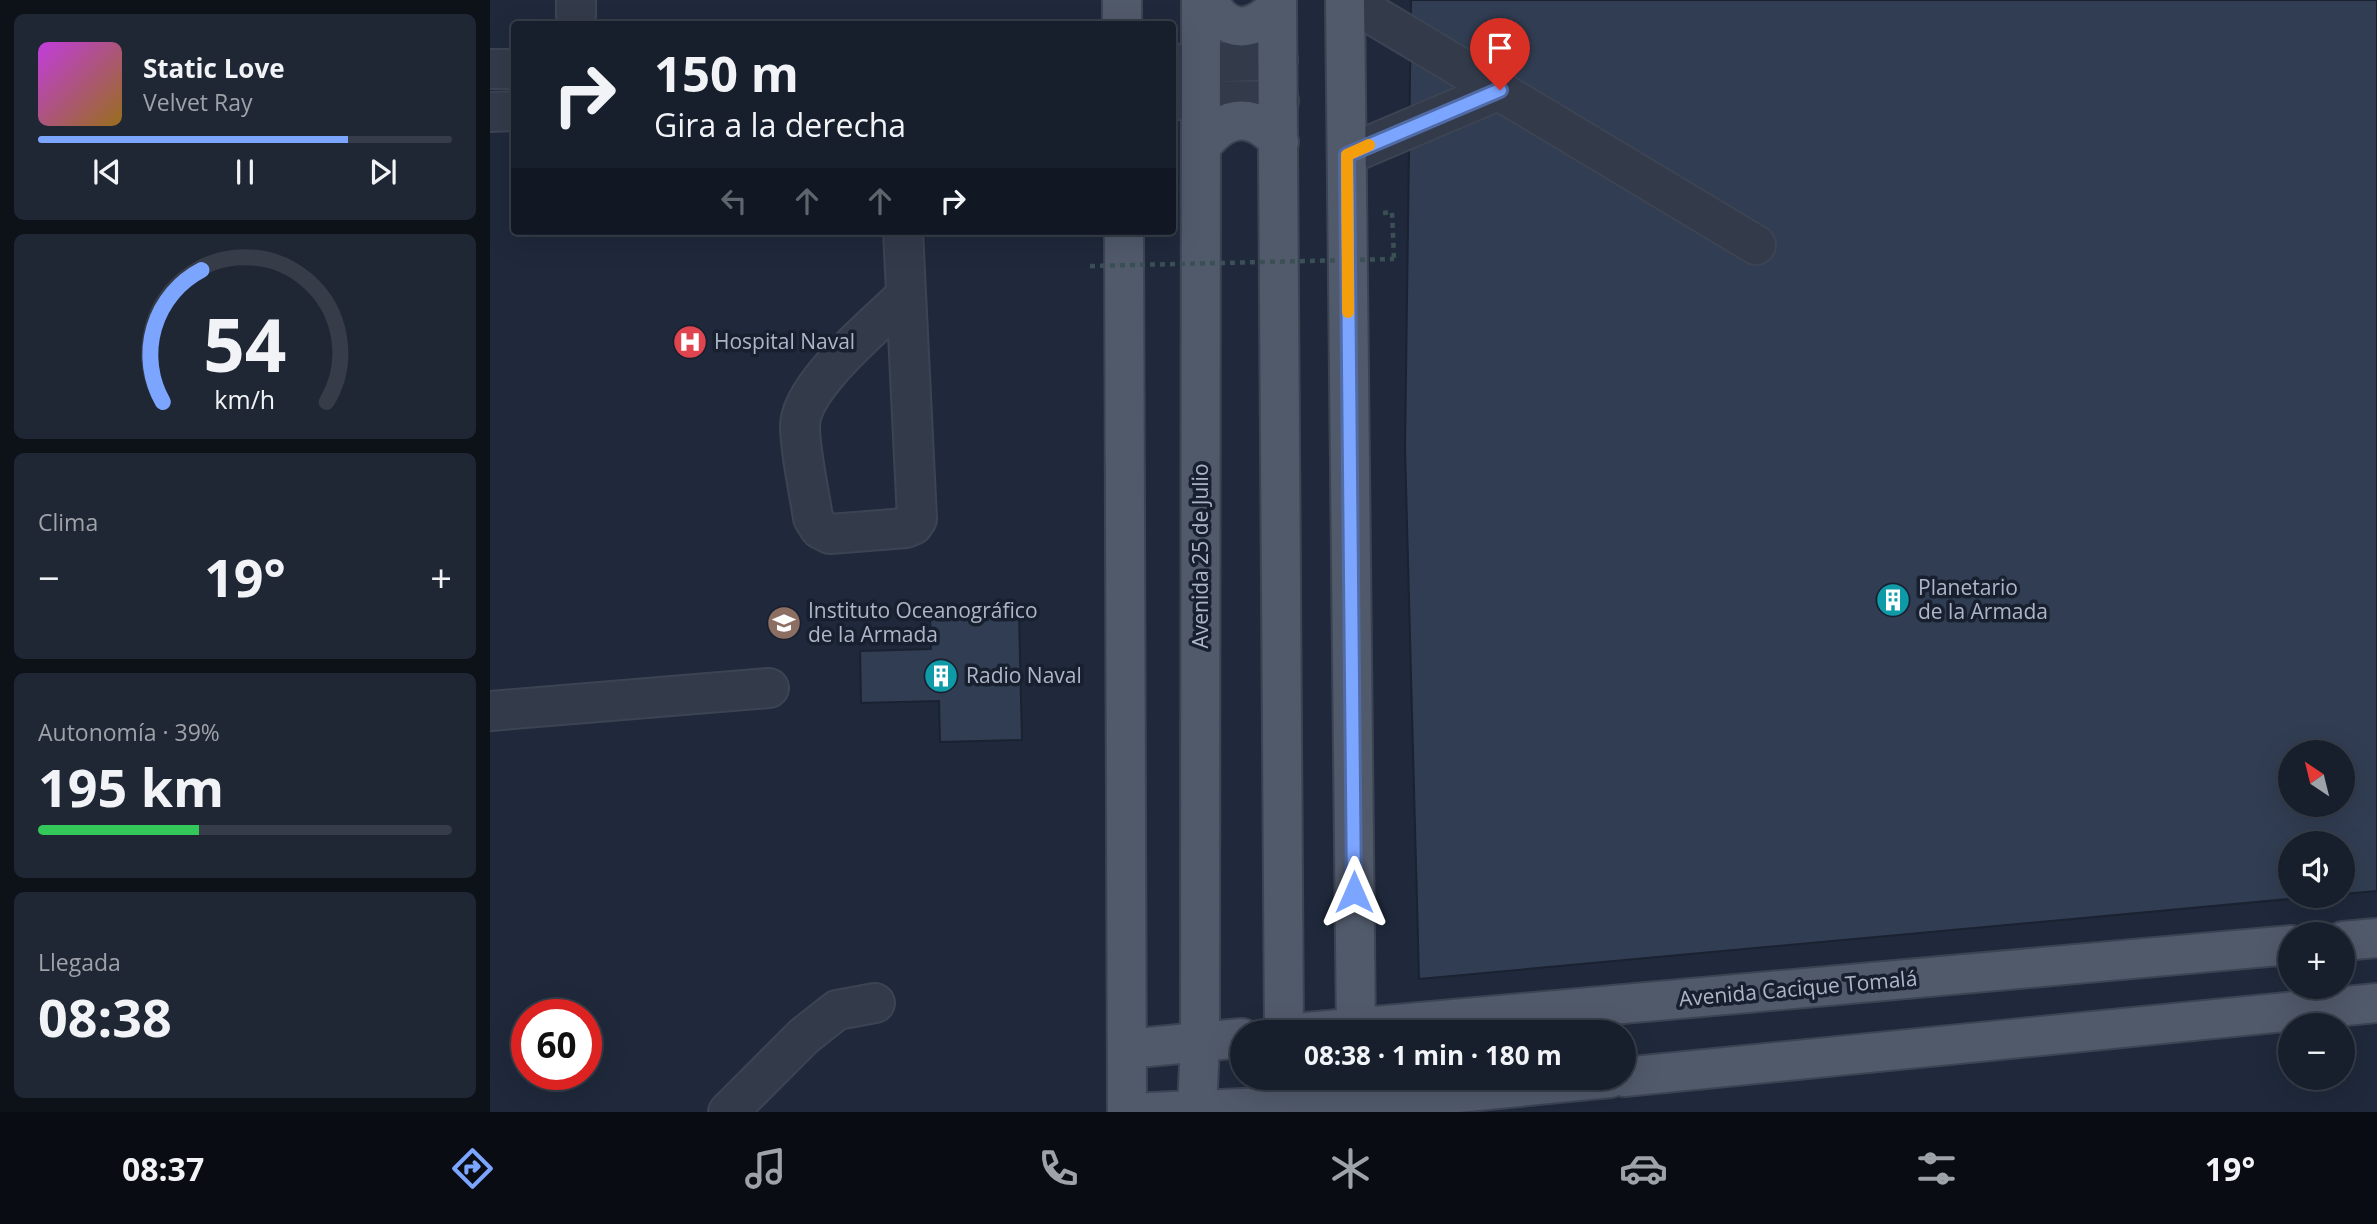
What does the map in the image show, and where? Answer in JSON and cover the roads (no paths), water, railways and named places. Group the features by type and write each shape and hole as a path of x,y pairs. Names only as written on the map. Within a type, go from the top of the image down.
{"main road":[{"path":"1122,0 1122,21"},
{"name":"Avenida 25 de Julio","path":"1197,1111 1200,1042 1203,144 1187,82 1201,0"},
{"path":"1208,0 1216,15 1234,26 1252,25 1266,18 1277,3"},
{"path":"1347,0 1356,1020"},
{"path":"1277,3 1284,1020"},
{"path":"1203,144 1214,130 1231,121 1249,121 1267,127 1279,142"},
{"path":"1124,235 1127,1112"},
{"path":"2355,940 2377,938"},
{"name":"Avenida Cacique Tomalá","path":"1466,1020 2278,946"},
{"path":"1636,1076 2377,1003"},
{"path":"1127,1049 1230,1039"},
{"path":"1150,1112 1197,1111 1285,1099 1357,1098 1459,1090"}],"street":[{"path":"576,0 576,21"},
{"path":"1347,0 1756,245"},
{"path":"1187,82 1278,60"},
{"path":"490,69 511,69"},
{"path":"1187,82 1279,101"},
{"path":"1347,155 1500,90"},
{"path":"490,112 511,111"},
{"path":"903,235 904,297 917,519 913,525 906,528 830,534 820,529 813,518 800,426 802,410 810,394 827,373 904,297"},
{"path":"490,711 769,688"},
{"path":"728,1112 804,1036 837,1010 875,1003"}],"place":[{"name":"Hospital Naval","path":"690,342"},
{"name":"Planetario de la Armada","path":"1893,600"},
{"name":"Instituto Oceanográfico de la Armada","path":"784,623"},
{"name":"Radio Naval","path":"941,676"}]}
